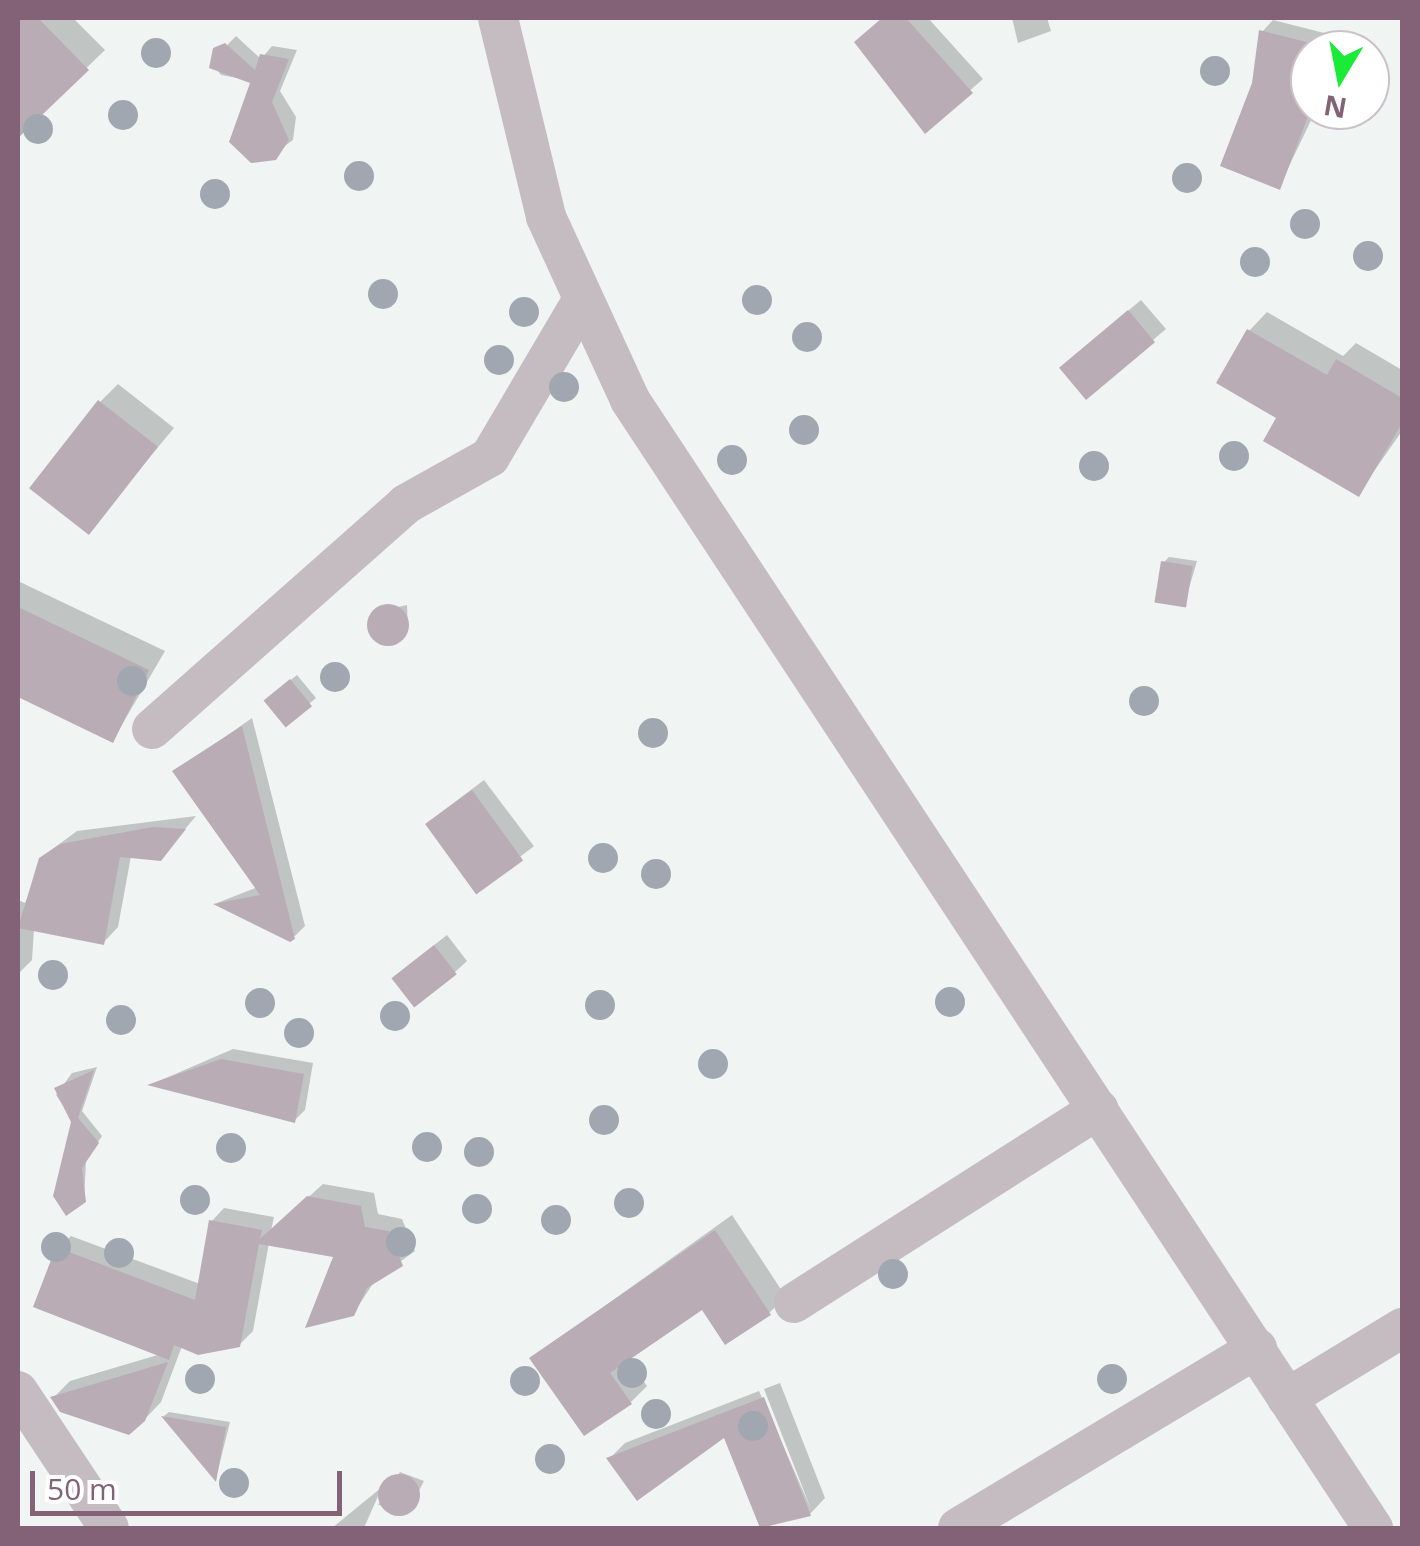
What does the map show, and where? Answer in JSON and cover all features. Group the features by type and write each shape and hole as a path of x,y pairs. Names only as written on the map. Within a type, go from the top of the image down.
{"street":[{"path":"498,18 546,217 630,400 1373,1528"},
{"path":"152,729 406,504 490,457 583,299"},
{"path":"794,1303 1099,1110"},
{"path":"1288,1398 1402,1328"},
{"path":"958,1528 1257,1348"},
{"path":"18,1390 109,1528"}],"building":[{"path":"18,18 38,18 89,70 18,138"},
{"path":"882,18 906,18 973,93 925,134 854,42"},
{"path":"1259,30 1290,38 1290,130 1303,130 1280,190 1220,166 1252,83"},
{"path":"225,43 255,70 260,54 289,59 272,102 289,140 276,160 251,163 229,142 250,83 209,68 213,48"},
{"path":"1128,310 1155,342 1086,400 1059,368"},
{"path":"1247,329 1327,375 1336,359 1402,398 1402,423 1359,497 1263,441 1276,418 1216,383"},
{"path":"98,400 158,447 89,535 29,488"},
{"path":"1161,561 1193,566 1186,607 1154,602"},
{"path":"388,604 403,610 409,625 403,640 388,646 373,640 367,625 373,610"},
{"path":"18,607 149,670 113,743 18,697"},
{"path":"290,679 312,706 286,728 264,700"},
{"path":"242,726 295,939 290,942 213,904 260,895 172,771"},
{"path":"472,790 523,860 476,894 425,824"},
{"path":"153,827 186,829 161,861 120,857 104,945 18,928 39,858 60,844"},
{"path":"434,945 457,974 414,1007 391,978"},
{"path":"221,1059 304,1074 295,1123 147,1085"},
{"path":"94,1070 78,1118 99,1143 82,1168 86,1202 66,1216 53,1196 71,1122 54,1088"},
{"path":"307,1196 361,1206 365,1227 389,1231 403,1266 367,1288 354,1316 305,1328 333,1257 259,1244 240,1347 198,1355 174,1345 169,1360 33,1307 56,1247 195,1300 209,1220 262,1230 260,1239"},
{"path":"715,1230 771,1315 725,1345 702,1310 610,1373 632,1404 584,1436 529,1358"},
{"path":"168,1362 145,1421 129,1435 60,1412 50,1397"},
{"path":"764,1397 811,1516 760,1528 724,1438 637,1501 606,1458"},
{"path":"161,1416 226,1427 216,1482"},
{"path":"399,1474 414,1480 420,1495 414,1510 399,1516 384,1510 378,1495 384,1480"}]}
